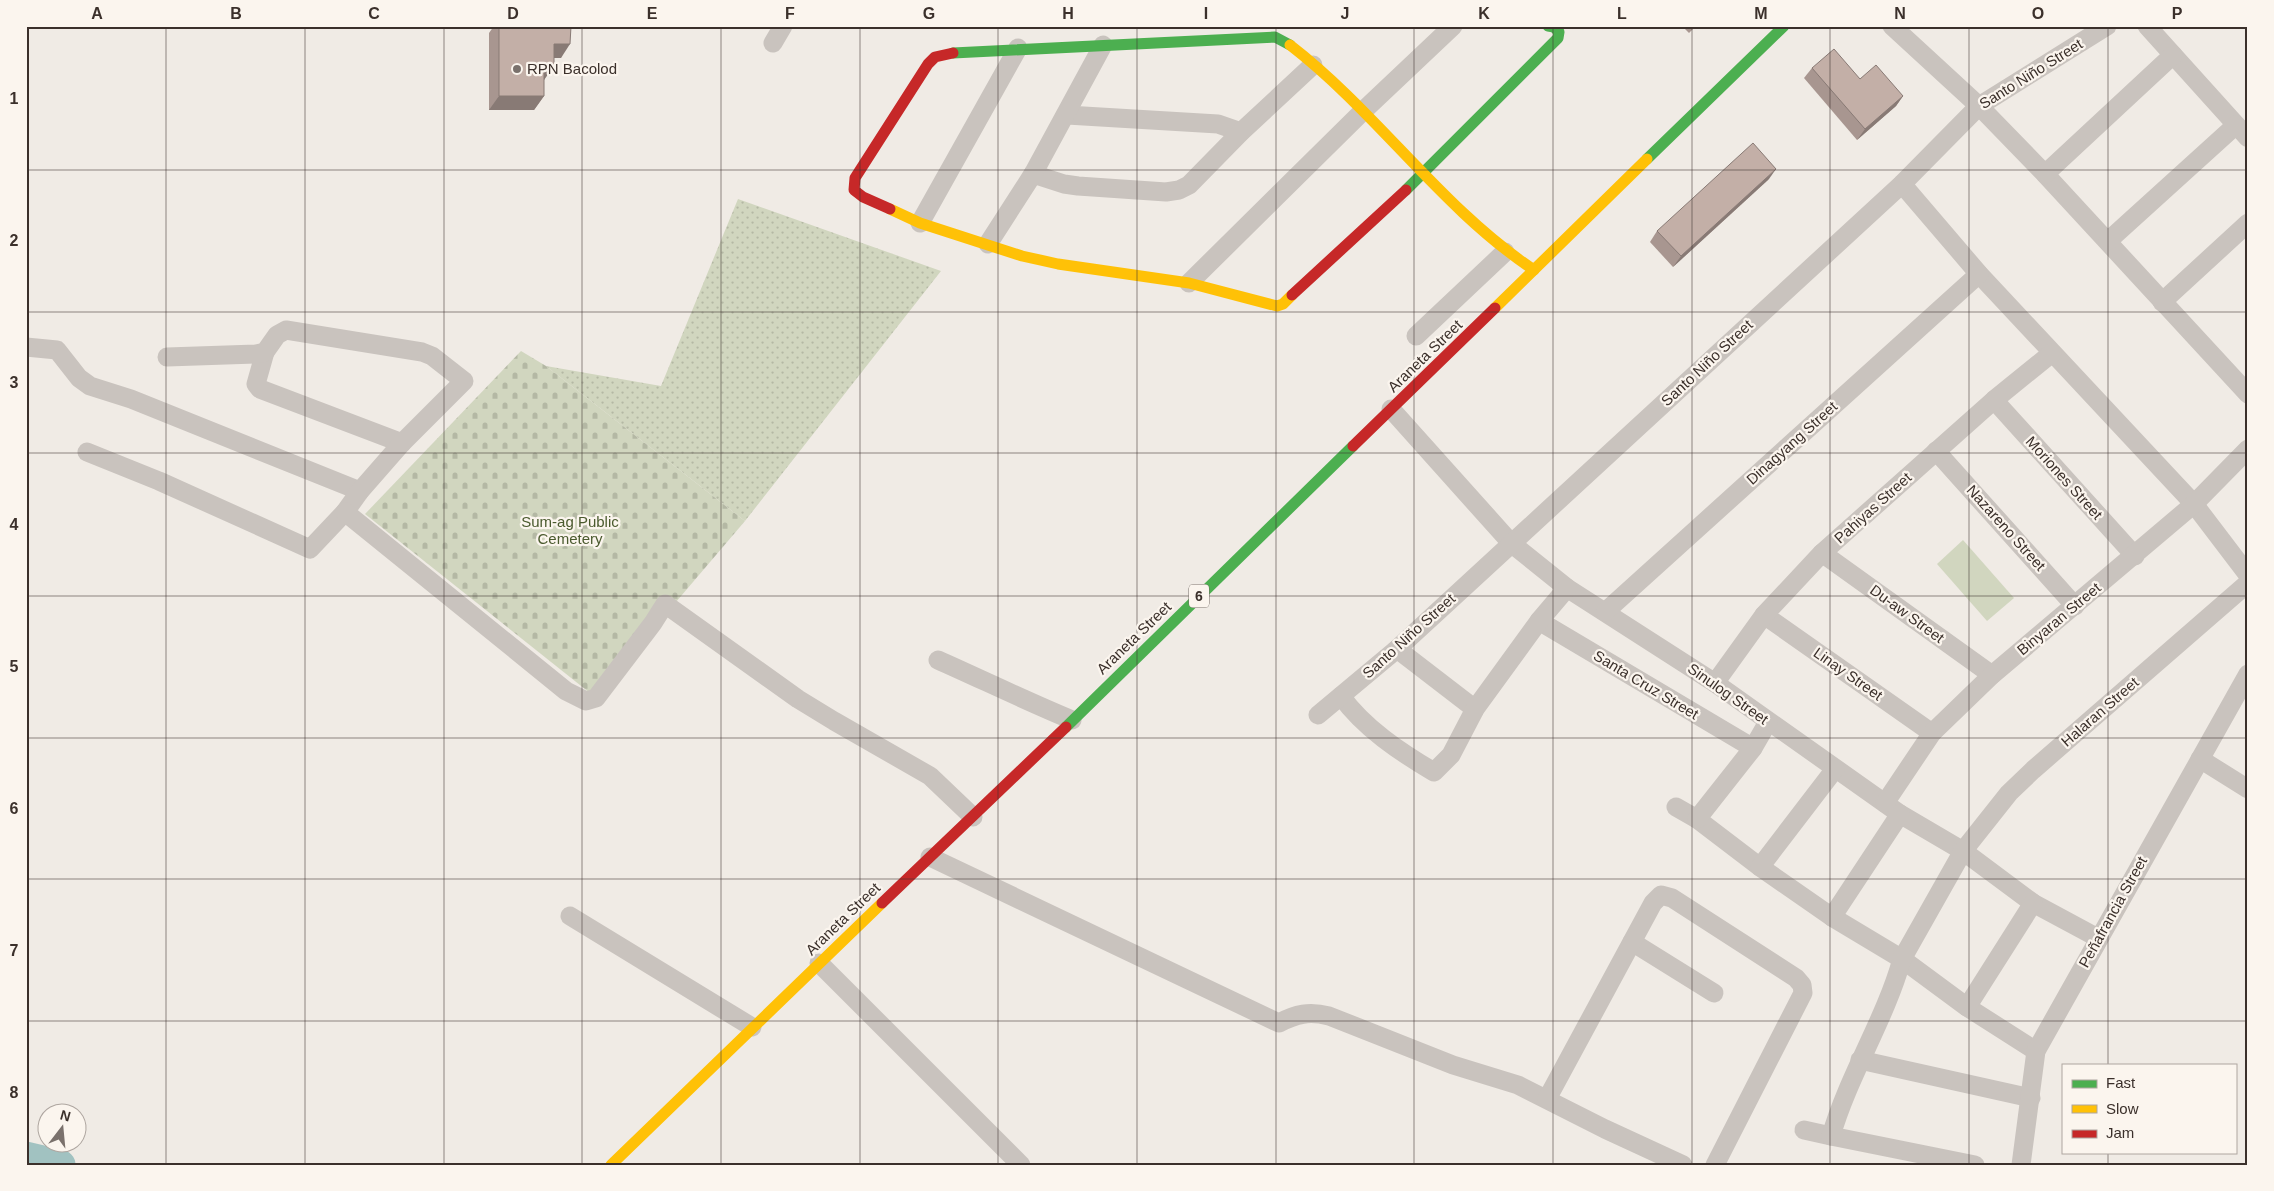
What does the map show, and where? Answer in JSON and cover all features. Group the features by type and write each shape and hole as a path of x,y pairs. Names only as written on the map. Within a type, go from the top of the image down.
{"main road":[{"path":"1534,270 1505,252 1423,175 1313,65 1287,42 1275,37 946,53 935,57 928,64 855,178 854,190 863,197 920,223 1022,256 1058,264 1189,283 1271,306 1283,304 1423,175 1558,38 1560,32 1554,27 1548,26"},
{"name":"Araneta Street","path":"611,1165 752,1027 973,817 1784,26"}],"street":[{"path":"773,43 783,26"},
{"path":"1189,283 1362,112 1453,26"},
{"path":"1892,26 1979,106 2045,174 2248,394"},
{"name":"Santo Niño Street","path":"1318,715 1397,649 1902,184 1979,106 2107,26"},
{"path":"2108,241 2242,131 2146,26"},
{"path":"988,244 1033,174 1067,115 1103,45"},
{"path":"920,223 1018,48"},
{"path":"2045,174 2173,55"},
{"path":"1033,174 1064,184 1078,186 1166,192 1179,190 1189,185 1241,132 1313,65"},
{"path":"1067,115 1218,124 1241,132"},
{"path":"1902,184 1979,274 2194,504 2248,575"},
{"path":"2162,302 2248,223"},
{"path":"1416,336 1505,252"},
{"name":"Dinagyang Street","path":"1605,612 1979,274"},
{"path":"87,452 159,481 310,549 345,512 360,491 402,443 464,381 432,356 412,349 286,330 277,335 265,352 256,384 260,389 402,443"},
{"path":"26,347 57,350 79,378 90,386 131,399 360,491"},
{"path":"167,357 256,354 265,352"},
{"name":"Pahiyas Street","path":"1714,683 1764,615 1822,552 1994,400 2052,353"},
{"name":"Moriones Street","path":"1994,400 2135,556"},
{"name":"Sinulog Street","path":"1391,409 1511,543 1567,588 1714,683 1893,809 1963,851 2033,903 2098,938"},
{"name":"Binyaran Street","path":"1832,917 1893,809 1932,733 1992,675 2135,556 2194,504 2248,449"},
{"name":"Nazareno Street","path":"1936,451 2075,606"},
{"path":"345,512 566,691 586,701 596,698 653,623 665,604 798,699 930,776 973,817"},
{"name":"Du-aw Street","path":"1822,552 1992,675"},
{"name":"Halaran Street","path":"1831,1136 1860,1060 1897,978 1902,958 1963,851 2009,793 2033,770 2248,583"},
{"path":"1341,696 1354,714 1410,758 1434,772 1451,755 1475,709 1539,621 1567,588"},
{"name":"Linay Street","path":"1764,615 1932,733"},
{"name":"Santa Cruz Street","path":"1539,621 1752,748"},
{"path":"1397,649 1475,709"},
{"path":"938,660 1004,689 1023,700 1072,720"},
{"name":"Peñafrancia Street","path":"2021,1165 2036,1051 2248,674"},
{"path":"1697,819 1752,748 1768,722"},
{"path":"2200,759 2248,789"},
{"path":"1760,867 1835,769"},
{"path":"1676,807 1697,819 1760,867 1832,917 1902,958 1967,1007 2036,1051"},
{"path":"930,856 1279,1023 1293,1015 1317,1013 1453,1065 1518,1085 1605,1129 1684,1165"},
{"path":"1547,1098 1653,903 1661,895 1672,898 1796,978 1802,986 1803,993 1715,1165"},
{"path":"1967,1007 2033,903"},
{"path":"570,916 752,1027"},
{"path":"1632,942 1714,993"},
{"path":"819,964 1021,1165"},
{"path":"1860,1060 2031,1098"},
{"path":"1804,1130 1975,1165"}],"green space":[{"path":"738,199 941,271 745,521 546,366 661,386"},
{"name":"Sum-ag Public Cemetery","path":"521,351 546,366 745,521 595,697 365,514"},
{"path":"1963,540 2014,598 1987,621 1937,564"}],"building":[{"name":"RPN Bacolod","path":"499,26 571,26 570,44 554,44 554,66 544,66 544,96 499,96"},
{"path":"1834,49 1860,79 1876,65 1903,96 1865,129 1812,68"},
{"path":"1753,143 1776,169 1681,256 1657,231"}],"waterway":[{"path":"26,1157 60,1165"}],"traffic: fast":[{"path":"1406,190 1558,38 1559,32 1554,27 1548,26"},
{"path":"1647,159 1784,26"},
{"path":"953,53 1275,37 1290,45"},
{"path":"1066,727 1353,446"}],"traffic: slow":[{"path":"1290,45 1352,100 1469,218 1500,245 1534,270"},
{"path":"1495,308 1647,159"},
{"path":"890,209 920,223 1022,256 1058,264 1189,283 1277,306 1283,304 1292,295"},
{"path":"611,1165 882,903"}],"traffic: jam":[{"path":"890,209 863,197 854,190 855,178 928,64 935,57 953,53"},
{"path":"1292,295 1406,190"},
{"path":"1353,446 1495,308"},
{"path":"882,903 1066,727"}],"place":[{"name":"RPN Bacolod","path":"517,69"}]}
